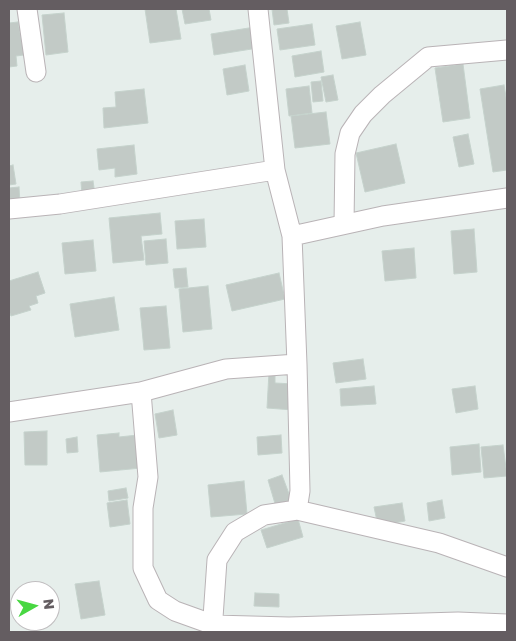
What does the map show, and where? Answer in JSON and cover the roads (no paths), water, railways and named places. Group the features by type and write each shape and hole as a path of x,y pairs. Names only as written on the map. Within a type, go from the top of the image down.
{"street":[{"path":"27,9 36,72"},
{"path":"258,9 275,170 292,236 300,491 297,510"},
{"path":"344,224 345,154 350,132 363,114 382,95 428,57 507,50"},
{"path":"9,209 60,204 275,170"},
{"path":"292,236 383,216 507,198"},
{"path":"9,412 141,392 226,369 297,364"},
{"path":"141,392 148,477 143,508 143,568 158,600 213,629 458,622 507,624"},
{"path":"213,629 217,560 235,532 264,514 297,510 439,543 507,567"}]}
